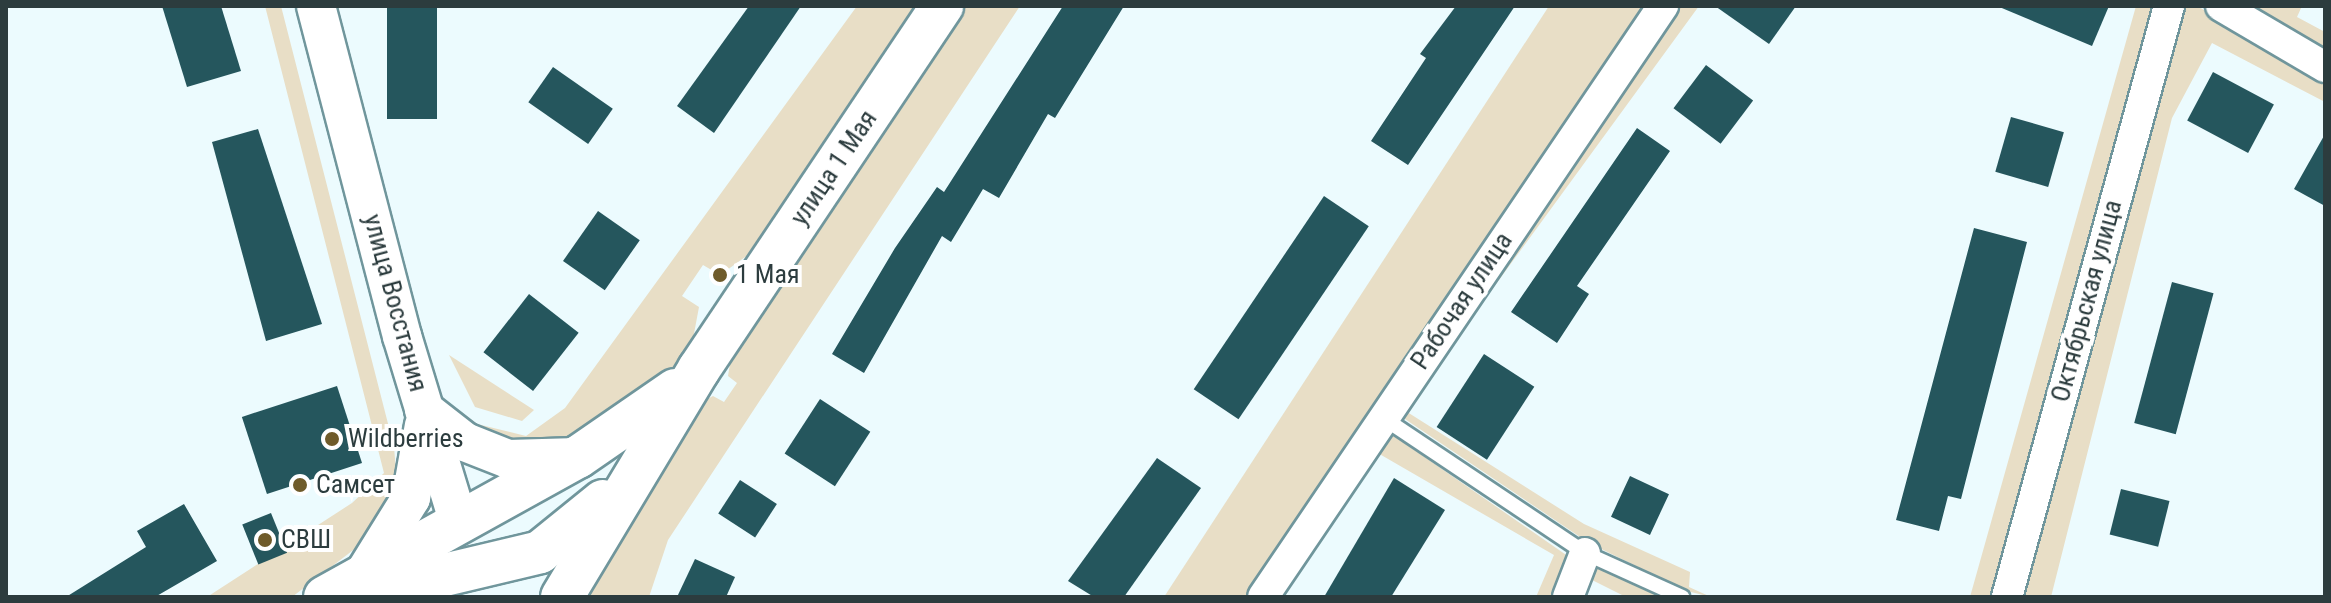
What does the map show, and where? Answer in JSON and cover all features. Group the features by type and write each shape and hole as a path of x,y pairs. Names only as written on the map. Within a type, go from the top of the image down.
{"main road":[{"name":"улица 1 Мая","path":"562,597 699,369 942,6"},
{"name":"улица 1 Мая","path":"325,597 363,588 459,524 578,457 646,414 699,369"},
{"path":"363,588 480,583 540,552 591,515 646,453"},
{"name":"улица Восстания","path":"459,524 480,583"},
{"path":"363,588 436,597"}],"street":[{"name":"улица Восстания","path":"316,6 424,410 459,524"},
{"name":"Рабочая улица","path":"1263,597 1663,6"},
{"name":"Октябрьская улица","path":"2007,597 2169,6"},
{"path":"2225,7 2325,67"},
{"path":"363,588 411,498 424,410 465,442 508,459 578,457"},
{"path":"1568,597 1585,553"}],"lane":[{"path":"1382,417 1585,553 1682,597"}],"shaded area":[{"path":"265,6 281,6 394,447 397,482 383,518 365,541 292,597 207,597 352,503 384,473"},
{"path":"857,6 923,6 762,245 720,275 703,265 682,296 699,307 690,355 678,369 581,437 524,450 453,419 447,401 477,424 526,436 565,408"},
{"path":"961,6 1020,6 668,540 649,597 575,597 696,405 713,396 724,402 737,383 728,376 732,351"},
{"path":"1549,6 1651,6 1247,597 1164,597"},
{"path":"1674,6 1699,6 1404,410 1584,524 1690,572 1689,587 1711,597 1687,591 1589,543 1396,413"},
{"path":"2136,6 2155,6 1995,597 1970,597"},
{"path":"2180,6 2197,6 2325,79 2325,102 2212,43 2172,118 2051,597 2018,597"},
{"path":"2249,6 2302,6 2297,17 2325,32 2325,52"},
{"path":"449,355 534,410 522,421 475,407"},
{"path":"1387,431 1572,559 1557,597 1536,597 1554,555 1376,452"},
{"path":"1587,563 1666,597 1626,597 1592,580 1585,597 1574,597"}],"building":[{"path":"162,6 221,6 241,71 187,87"},
{"path":"387,6 437,6 437,119 387,119"},
{"path":"749,6 801,6 714,133 677,106"},
{"path":"1063,6 1124,6 1055,118 1048,114 999,198 983,189 951,242 942,236 864,373 832,354 895,248 937,187 944,192"},
{"path":"1456,6 1515,6 1408,165 1371,141 1426,58 1420,54"},
{"path":"1715,6 1796,6 1769,44"},
{"path":"1997,6 2109,6 2092,46"},
{"path":"1706,65 1753,101 1721,144 1674,108"},
{"path":"553,67 613,109 588,144 528,102"},
{"path":"2213,72 2274,104 2248,153 2187,121"},
{"path":"2011,117 2064,132 2048,187 1995,172"},
{"path":"1637,128 1670,151 1577,286 1589,294 1557,343 1511,312"},
{"path":"258,129 322,324 266,341 212,142"},
{"path":"2325,134 2325,206 2294,189"},
{"path":"1324,196 1369,226 1238,419 1194,389"},
{"path":"598,211 640,240 605,290 563,261"},
{"path":"1974,228 2027,242 1961,499 1948,496 1939,531 1896,520"},
{"path":"2172,282 2214,293 2176,434 2134,423"},
{"path":"529,294 579,333 533,391 483,352"},
{"path":"1484,354 1534,387 1487,460 1437,427"},
{"path":"337,386 362,463 267,494 242,417"},
{"path":"820,399 870,432 835,486 785,454"},
{"path":"1157,458 1201,488 1124,597 1094,597 1068,581"},
{"path":"1630,476 1669,494 1650,535 1611,517"},
{"path":"1394,478 1445,510 1391,597 1324,597"},
{"path":"740,480 777,504 755,538 718,514"},
{"path":"2121,489 2170,501 2158,547 2110,535"},
{"path":"184,504 217,561 155,597 66,597 146,547 137,531"},
{"path":"271,513 287,553 258,564 242,525"},
{"path":"695,559 735,577 726,597 677,597"}],"place":[{"name":"1 Мая","path":"720,275"},
{"name":"Wildberries","path":"332,439"},
{"name":"Самсет","path":"300,485"},
{"name":"СВШ","path":"265,540"}]}
